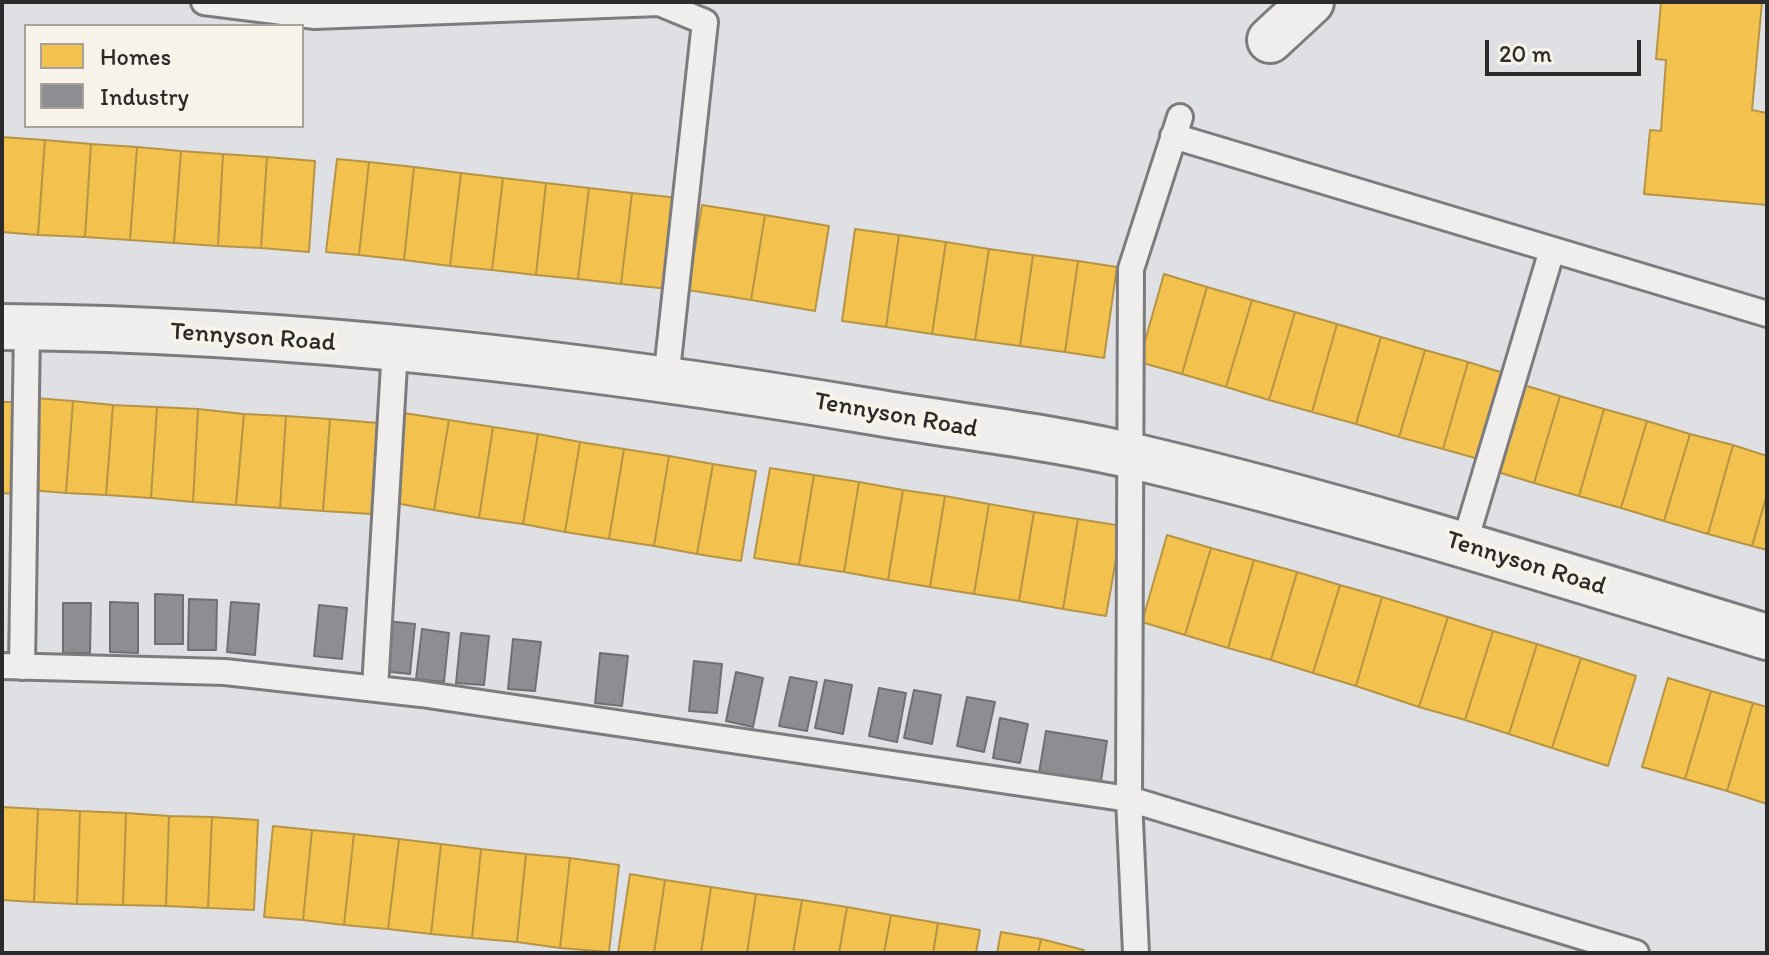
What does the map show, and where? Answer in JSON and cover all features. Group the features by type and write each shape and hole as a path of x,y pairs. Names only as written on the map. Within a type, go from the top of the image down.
{"street":[{"path":"1270,40 1311,2"},
{"name":"Tennyson Road","path":"15,328 123,329 395,348 730,388 1131,456 1464,545 1767,637"}],"lane":[{"path":"204,2 315,16 659,3 705,22 666,380"},
{"path":"1136,953 1129,799 1131,269 1176,126 1552,250 1767,314"},
{"path":"1464,545 1552,250"},
{"path":"15,328 12,666 225,672 375,688 1129,799 1636,953"},
{"path":"375,688 395,348"}],"building: Homes":[{"path":"1661,2 1762,2 1752,110 1767,113 1767,205 1644,194 1650,130 1661,131 1666,60 1656,59"},
{"path":"2,137 45,140 38,235 2,232"},
{"path":"45,140 91,144 85,237 38,235"},
{"path":"91,144 137,147 130,240 85,237"},
{"path":"137,147 181,151 174,243 130,240"},
{"path":"181,151 223,154 218,246 174,243"},
{"path":"223,154 267,157 261,248 218,246"},
{"path":"267,157 315,161 309,252 261,248"},
{"path":"337,159 369,162 359,255 326,252"},
{"path":"369,162 414,167 404,260 359,255"},
{"path":"414,167 461,173 450,266 404,260"},
{"path":"461,173 503,178 492,270 450,266"},
{"path":"503,178 546,183 536,275 492,270"},
{"path":"546,183 589,188 578,279 536,275"},
{"path":"589,188 632,193 621,284 578,279"},
{"path":"632,193 679,198 669,289 621,284"},
{"path":"702,205 765,215 751,300 688,290"},
{"path":"765,215 829,226 815,311 751,300"},
{"path":"855,229 899,235 886,327 842,321"},
{"path":"899,235 946,242 932,334 886,327"},
{"path":"946,242 989,249 975,340 932,334"},
{"path":"989,249 1033,255 1020,346 975,340"},
{"path":"1033,255 1078,261 1065,352 1020,346"},
{"path":"1078,261 1117,267 1104,358 1065,352"},
{"path":"1164,274 1207,287 1182,374 1139,362"},
{"path":"1207,287 1252,300 1226,387 1182,374"},
{"path":"1252,300 1295,312 1269,400 1226,387"},
{"path":"1295,312 1337,324 1312,412 1269,400"},
{"path":"1337,324 1381,337 1356,424 1312,412"},
{"path":"1381,337 1425,350 1399,437 1356,424"},
{"path":"1425,350 1468,362 1443,449 1399,437"},
{"path":"1468,362 1507,374 1482,460 1443,449"},
{"path":"1517,383 1560,396 1534,483 1491,470"},
{"path":"1560,396 1604,409 1579,496 1534,483"},
{"path":"36,398 73,401 66,493 29,490"},
{"path":"73,401 113,405 106,495 66,493"},
{"path":"2,402 17,402 15,494 2,493"},
{"path":"113,405 157,407 151,498 106,495"},
{"path":"157,407 198,409 193,502 151,498"},
{"path":"198,409 244,414 236,505 193,502"},
{"path":"1604,409 1647,421 1621,508 1579,496"},
{"path":"404,413 449,420 434,510 389,502"},
{"path":"244,414 286,416 280,508 236,505"},
{"path":"286,416 330,419 323,511 280,508"},
{"path":"330,419 378,423 372,514 323,511"},
{"path":"449,420 493,427 479,518 434,510"},
{"path":"1647,421 1690,434 1664,521 1621,508"},
{"path":"493,427 538,434 523,524 479,518"},
{"path":"538,434 580,442 565,532 523,524"},
{"path":"1690,434 1733,445 1708,534 1664,521"},
{"path":"580,442 624,449 609,539 565,532"},
{"path":"1733,445 1767,456 1767,494 1752,546 1708,534"},
{"path":"624,449 669,456 654,546 609,539"},
{"path":"669,456 713,464 697,554 654,546"},
{"path":"713,464 756,471 741,561 697,554"},
{"path":"770,468 814,475 799,565 754,558"},
{"path":"814,475 859,482 844,572 799,565"},
{"path":"859,482 903,490 888,580 844,572"},
{"path":"903,490 945,496 930,587 888,580"},
{"path":"1767,494 1767,550 1752,546"},
{"path":"945,496 989,504 974,594 930,587"},
{"path":"989,504 1034,512 1019,601 974,594"},
{"path":"1034,512 1078,519 1063,609 1019,601"},
{"path":"1078,519 1122,526 1106,616 1063,609"},
{"path":"1167,535 1211,548 1185,635 1142,622"},
{"path":"1211,548 1254,560 1228,648 1185,635"},
{"path":"1254,560 1297,572 1271,660 1228,648"},
{"path":"1297,572 1340,585 1313,673 1271,660"},
{"path":"1340,585 1382,597 1356,686 1313,673"},
{"path":"1382,597 1448,617 1419,707 1356,686"},
{"path":"1448,617 1493,631 1465,720 1419,707"},
{"path":"1493,631 1537,644 1509,734 1465,720"},
{"path":"1537,644 1581,658 1552,748 1509,734"},
{"path":"1581,658 1636,676 1608,766 1552,748"},
{"path":"1668,678 1711,691 1685,779 1642,767"},
{"path":"1711,691 1753,703 1727,791 1685,779"},
{"path":"1753,703 1767,707 1767,804 1727,791"},
{"path":"2,807 38,809 34,902 2,900"},
{"path":"38,809 80,811 77,904 34,902"},
{"path":"80,811 126,813 123,905 77,904"},
{"path":"126,813 169,816 166,906 123,905"},
{"path":"169,816 212,817 208,908 166,906"},
{"path":"212,817 258,820 254,910 208,908"},
{"path":"273,826 312,830 303,920 264,917"},
{"path":"312,830 354,834 344,925 303,920"},
{"path":"354,834 399,839 388,929 344,925"},
{"path":"399,839 441,844 431,934 388,929"},
{"path":"441,844 481,849 472,938 431,934"},
{"path":"481,849 526,854 517,942 472,938"},
{"path":"526,854 570,858 560,948 517,942"},
{"path":"570,858 619,865 609,952 560,948"},
{"path":"630,874 665,880 654,953 618,953"},
{"path":"665,880 711,887 701,953 654,953"},
{"path":"711,887 756,894 747,953 701,953"},
{"path":"756,894 802,900 793,953 747,953"},
{"path":"802,900 847,907 839,953 793,953"},
{"path":"847,907 891,915 884,953 839,953"},
{"path":"891,915 938,923 933,953 884,953"},
{"path":"938,923 980,930 976,953 933,953"},
{"path":"1001,932 1041,939 1038,953 997,953"},
{"path":"1041,939 1084,950 1083,953 1038,953"}],"building: Industry":[{"path":"155,594 183,595 183,644 155,644"},
{"path":"189,599 217,600 216,650 188,650"},
{"path":"110,602 138,603 138,653 110,652"},
{"path":"231,602 259,604 255,655 227,652"},
{"path":"63,603 91,603 90,653 63,653"},
{"path":"319,605 347,608 342,659 314,656"},
{"path":"387,621 415,624 410,674 382,671"},
{"path":"422,629 449,633 444,682 416,679"},
{"path":"461,633 489,636 484,685 456,683"},
{"path":"513,639 541,642 535,691 508,689"},
{"path":"600,653 628,656 622,706 595,703"},
{"path":"694,661 722,664 717,713 689,711"},
{"path":"736,672 763,678 753,727 726,721"},
{"path":"790,677 817,682 807,731 779,726"},
{"path":"825,680 852,685 843,734 815,728"},
{"path":"879,688 906,693 897,742 869,736"},
{"path":"914,690 941,695 932,744 904,738"},
{"path":"967,697 995,702 984,752 957,746"},
{"path":"1000,718 1028,724 1020,763 993,758"},
{"path":"1046,731 1107,741 1100,788 1038,779"}]}
